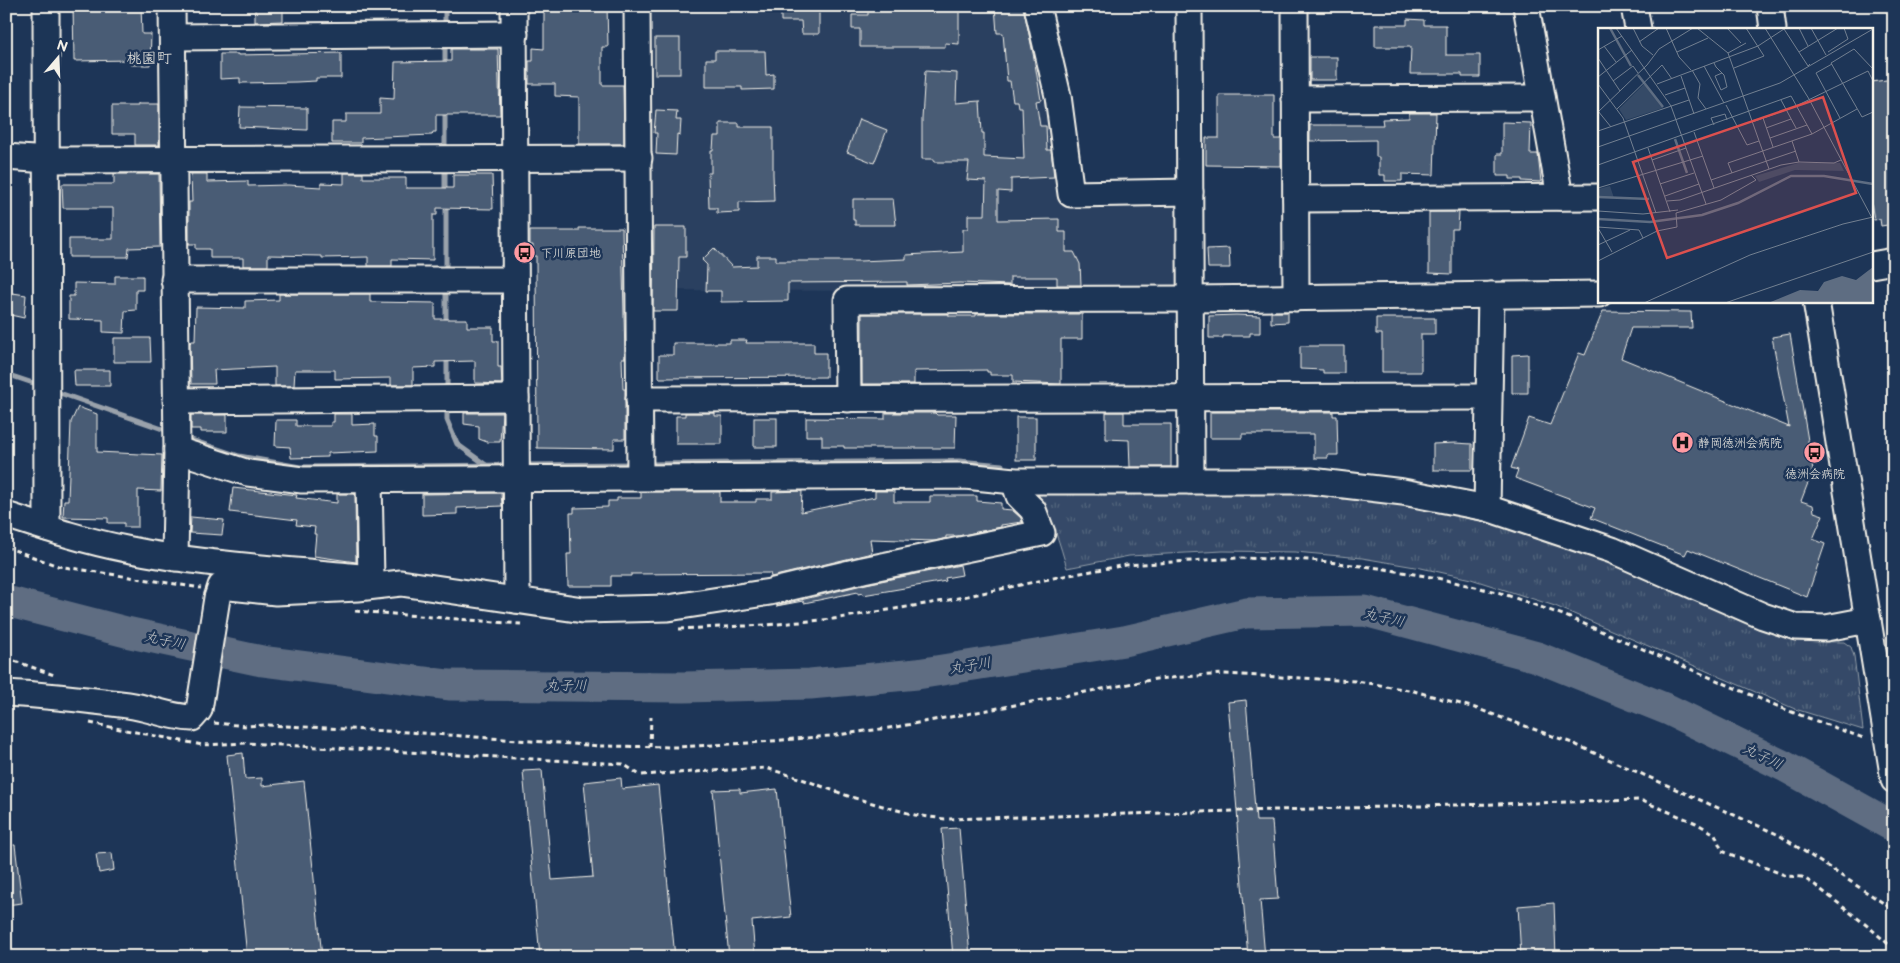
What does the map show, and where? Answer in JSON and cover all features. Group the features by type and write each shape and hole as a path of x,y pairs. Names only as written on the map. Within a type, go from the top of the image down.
{"street":[{"path":"46,6 47,528"},
{"path":"172,6 177,450 175,558"},
{"path":"514,6 518,478 517,600"},
{"path":"637,6 640,477"},
{"path":"1037,6 1058,96 1071,194 1190,192"},
{"path":"1189,6 1191,481"},
{"path":"1295,6 1296,298"},
{"path":"1526,6 1560,197"},
{"path":"1634,6 1638,28"},
{"path":"1770,6 1773,28"},
{"path":"173,37 515,34"},
{"path":"1296,99 1542,98"},
{"path":"6,157 47,160 639,158"},
{"path":"1296,199 1598,197"},
{"path":"1872,265 1894,261"},
{"path":"174,280 515,280"},
{"path":"848,399 847,300 1191,299 1598,294"},
{"path":"1487,508 1491,295"},
{"path":"1816,302 1891,762"},
{"path":"640,399 1488,397"},
{"path":"176,401 516,398"},
{"path":"177,450 248,473 302,480 965,476 1014,481 1311,481 1403,492 1487,508 1612,550 1763,616 1796,627 1826,628 1868,620"},
{"path":"370,480 372,578"},
{"path":"6,515 72,536 175,558 372,578 583,610 668,608 770,592 863,570 1042,533 1033,510 1018,496 1014,481"},
{"path":"6,693 38,694 130,706 176,718 195,714 217,594 221,586 276,592 358,588 401,583"}],"path":[{"path":"6,547 58,566 217,594"},
{"path":"678,629 766,625 833,619 944,601 1126,564 1238,558 1311,560 1379,568 1437,578 1501,593 1562,615 1780,707 1891,762"},
{"path":"346,610 526,624"},
{"path":"195,714 206,722 246,726 266,725 398,731 600,746 650,746 749,743 829,736 968,715 1064,695 1156,679 1224,674 1357,681 1414,691 1475,708 1572,744 1779,835 1894,910"},
{"path":"650,746 651,718"},
{"path":"87,722 202,745 246,743 623,764 640,775 766,768 851,797 915,815 944,819 1640,800 1696,823 1715,834 1722,851 1787,876 1802,877 1870,928 1894,949"}],"shaded area":[{"path":"647,6 1031,6 1063,202 1184,200 1185,292 650,290"}],"green space":[{"path":"1197,489 1346,495 1469,515 1517,529 1637,572 1795,641 1844,642 1851,647 1854,656 1863,730 1795,709 1555,606 1471,579 1421,568 1362,558 1295,552 1223,551 1129,556 1067,568 1052,525 1038,502 1039,495 1044,492"}],"building":[{"path":"73,6 141,6 142,34 151,34 150,65 130,65 130,60 74,61"},
{"path":"255,6 283,6 283,21 255,22"},
{"path":"544,6 607,6 608,47 602,47 602,85 623,85 624,144 579,144 579,97 555,96 555,84 529,84 529,61 533,61 533,48 544,49"},
{"path":"781,6 819,6 819,34 802,34 801,21 781,21"},
{"path":"868,6 935,6 935,10 959,10 959,44 945,43 945,47 860,47 860,29 852,29 852,15 868,15"},
{"path":"995,6 1023,6 1041,100 1036,101 1040,126 1046,126 1047,150 1051,150 1054,177 1011,179 1011,192 998,191 998,220 1059,219 1059,232 1066,232 1066,252 1074,252 1080,264 1081,285 1057,285 1057,277 1010,277 1010,285 960,283 907,285 907,282 788,283 788,301 721,302 721,291 706,291 707,265 702,260 714,248 732,267 757,266 757,256 776,256 776,261 860,261 906,259 906,255 963,252 963,229 968,229 968,215 985,215 986,181 967,180 969,162 934,162 934,159 922,159 925,71 957,73 956,103 980,101 982,133 984,133 984,157 1024,159 1022,107 1018,107 1017,101 1013,101 1010,81 1007,81 1003,33 997,33"},
{"path":"1407,19 1424,20 1424,25 1446,25 1446,55 1480,55 1480,77 1462,77 1462,74 1410,74 1411,47 1375,47 1375,25 1407,25"},
{"path":"655,38 680,38 680,74 655,74"},
{"path":"451,49 498,49 500,115 436,115 436,132 433,132 432,135 361,138 361,143 332,143 332,122 346,122 346,114 380,114 380,98 394,99 395,62 451,61"},
{"path":"715,51 765,51 766,75 774,74 774,89 742,90 742,87 706,87 706,59 715,59"},
{"path":"341,53 341,78 316,78 316,81 296,82 240,83 240,78 220,79 220,54"},
{"path":"1310,57 1337,57 1337,80 1310,80"},
{"path":"1894,79 1894,224 1881,226 1880,219 1874,220 1872,208 1872,82"},
{"path":"1219,95 1274,95 1274,139 1281,139 1281,166 1206,165 1206,138 1219,138"},
{"path":"138,104 159,104 159,145 135,145 135,134 112,134 112,106 138,106"},
{"path":"240,107 307,108 307,130 239,127"},
{"path":"656,110 677,111 676,120 681,120 680,135 677,134 676,155 656,154 657,133 654,133"},
{"path":"1409,113 1436,113 1434,175 1402,174 1402,181 1385,181 1385,175 1379,175 1379,157 1376,157 1376,140 1310,141 1310,125 1383,125 1382,119 1409,118"},
{"path":"859,119 887,130 874,163 847,152"},
{"path":"1502,122 1531,123 1530,154 1538,154 1541,182 1510,179 1510,176 1497,176 1497,154 1502,154"},
{"path":"720,123 739,123 739,127 773,127 774,201 739,202 739,212 717,213 717,208 709,208 708,173 711,173 711,150 713,150 714,136 720,136"},
{"path":"344,173 363,173 363,178 406,178 406,188 453,188 453,175 492,175 493,209 437,208 437,215 433,215 433,260 392,259 392,266 368,266 368,257 322,258 322,256 268,255 268,266 243,266 243,258 210,258 210,249 196,249 196,244 189,244 189,202 192,202 191,174 207,174 207,182 248,181 248,186 288,185 321,187 321,183 344,184"},
{"path":"114,174 159,174 160,247 129,248 128,257 69,257 69,239 113,239 113,208 63,208 62,184 114,184"},
{"path":"853,199 893,199 896,225 855,225 855,220 853,220"},
{"path":"1429,212 1459,212 1458,229 1452,229 1452,274 1429,273"},
{"path":"654,227 686,227 686,257 679,257 678,311 653,311"},
{"path":"579,228 622,228 625,358 622,358 623,389 625,389 625,439 614,439 614,449 537,448 536,256 533,256 533,245 530,245 530,231 579,231"},
{"path":"1229,248 1230,268 1208,268 1207,249"},
{"path":"115,276 143,276 143,290 136,290 136,310 125,311 124,333 103,332 103,320 69,319 69,296 74,296 74,283 115,284"},
{"path":"6,292 26,295 24,318 6,314"},
{"path":"279,294 370,294 370,302 435,303 435,319 467,319 467,327 493,327 493,341 498,341 498,367 501,367 502,384 475,383 475,361 435,362 435,367 413,368 413,385 391,385 391,378 335,379 335,370 295,370 294,386 275,386 275,367 214,370 215,384 191,384 190,343 195,341 196,307 245,308 245,301 279,300"},
{"path":"1603,311 1691,312 1692,328 1631,328 1621,358 1789,427 1772,337 1790,334 1813,470 1801,501 1813,505 1814,512 1823,515 1813,539 1825,544 1807,597 1688,549 1685,555 1591,518 1595,508 1515,478 1518,470 1511,468 1529,418 1550,425 1579,353 1585,355"},
{"path":"1271,312 1288,312 1288,322 1271,323"},
{"path":"862,314 949,314 949,316 976,316 976,314 1082,314 1082,339 1061,339 1061,384 1013,382 1013,375 990,375 990,372 987,372 987,370 914,371 914,384 862,384"},
{"path":"1209,316 1260,316 1260,333 1250,333 1250,336 1209,338"},
{"path":"1376,318 1435,318 1435,334 1421,334 1421,372 1382,372 1382,334 1376,334"},
{"path":"114,338 150,338 151,362 114,362"},
{"path":"730,340 747,340 746,343 814,343 814,353 826,353 826,377 659,378 659,355 673,355 673,343 730,343"},
{"path":"1300,346 1344,346 1344,373 1323,373 1323,370 1300,369"},
{"path":"1528,354 1528,393 1512,393 1512,355"},
{"path":"74,370 110,370 110,386 75,386"},
{"path":"78,407 97,414 97,452 162,455 161,491 138,490 138,527 124,527 124,523 108,523 108,518 63,517 64,500 68,500 71,422"},
{"path":"1106,412 1124,412 1124,424 1171,424 1171,467 1130,467 1129,440 1106,439"},
{"path":"1210,412 1333,412 1333,416 1337,416 1338,455 1328,455 1328,458 1314,458 1314,434 1242,434 1242,438 1210,438"},
{"path":"464,413 502,413 500,442 487,442 479,439 479,426 464,424"},
{"path":"685,413 715,413 715,416 722,416 722,444 676,444 676,416 685,416"},
{"path":"885,413 956,415 955,448 844,448 844,446 822,446 822,436 806,436 806,418 885,419"},
{"path":"334,414 352,414 352,425 375,424 375,436 378,436 378,451 328,453 328,457 291,458 290,447 275,446 276,420 296,420 296,426 331,426 331,422 334,422"},
{"path":"191,415 227,415 227,432 201,432 201,429 191,429"},
{"path":"1016,417 1036,417 1036,460 1016,460"},
{"path":"754,418 777,418 777,447 754,447"},
{"path":"1433,444 1472,444 1472,470 1433,470"},
{"path":"233,488 297,495 296,498 337,503 337,494 355,494 356,562 314,556 315,527 296,525 297,520 230,512"},
{"path":"802,491 801,512 875,497 875,491 894,491 894,502 930,502 930,496 977,496 977,501 1001,503 1001,509 1012,510 1021,518 1022,522 1001,525 1001,527 958,536 946,536 946,538 935,541 870,539 872,553 771,577 770,573 631,574 631,576 611,576 611,586 568,586 567,554 571,554 570,513 574,513 574,508 608,507 608,501 617,501 617,498 641,498 641,492 720,492 720,502 756,502 756,499 772,499 772,492"},
{"path":"501,493 502,506 457,508 457,514 422,515 422,494"},
{"path":"191,517 224,520 222,535 190,533"},
{"path":"960,565 962,575 945,578 946,581 863,595 863,593 858,594 858,592 804,603 803,601 776,606 866,584"},
{"path":"1246,700 1256,821 1272,821 1278,899 1260,900 1265,957 1248,957 1228,702"},
{"path":"243,753 245,779 262,778 262,786 304,781 322,957 247,957 227,755"},
{"path":"542,770 552,880 593,877 584,782 621,778 622,789 658,785 675,957 540,957 523,771"},
{"path":"740,789 740,793 777,789 791,917 752,921 755,957 729,957 713,790"},
{"path":"959,828 970,957 953,957 942,829"},
{"path":"6,845 15,845 22,903 6,905"},
{"path":"112,853 114,870 99,873 96,854"},
{"path":"1554,903 1556,957 1521,957 1518,906"}],"waterway":[{"path":"445,6 445,27"},
{"path":"445,40 445,67"},
{"path":"445,110 445,152"},
{"path":"445,165 445,194"},
{"path":"446,203 446,274"},
{"path":"446,288 446,324"},
{"path":"447,355 447,392"},
{"path":"6,374 39,385"},
{"path":"54,391 171,432"},
{"path":"447,405 447,420 457,444 486,465"},
{"path":"183,437 239,456 300,467 511,465"},
{"path":"647,464 959,461 1002,465"},
{"path":"524,465 633,464"},
{"name":"丸子川","path":"6,601 126,632 262,661 449,685 684,687 810,684 917,674 1124,641 1246,613 1365,611 1537,657 1669,710 1784,766 1894,827"}],"place":[{"name":"下川原団地","path":"525,253"},
{"name":"静岡徳洲会病院","path":"1682,443"},
{"name":"徳洲会病院","path":"1815,453"}],"district":[{"name":"桃園町","path":"149,58"}]}
